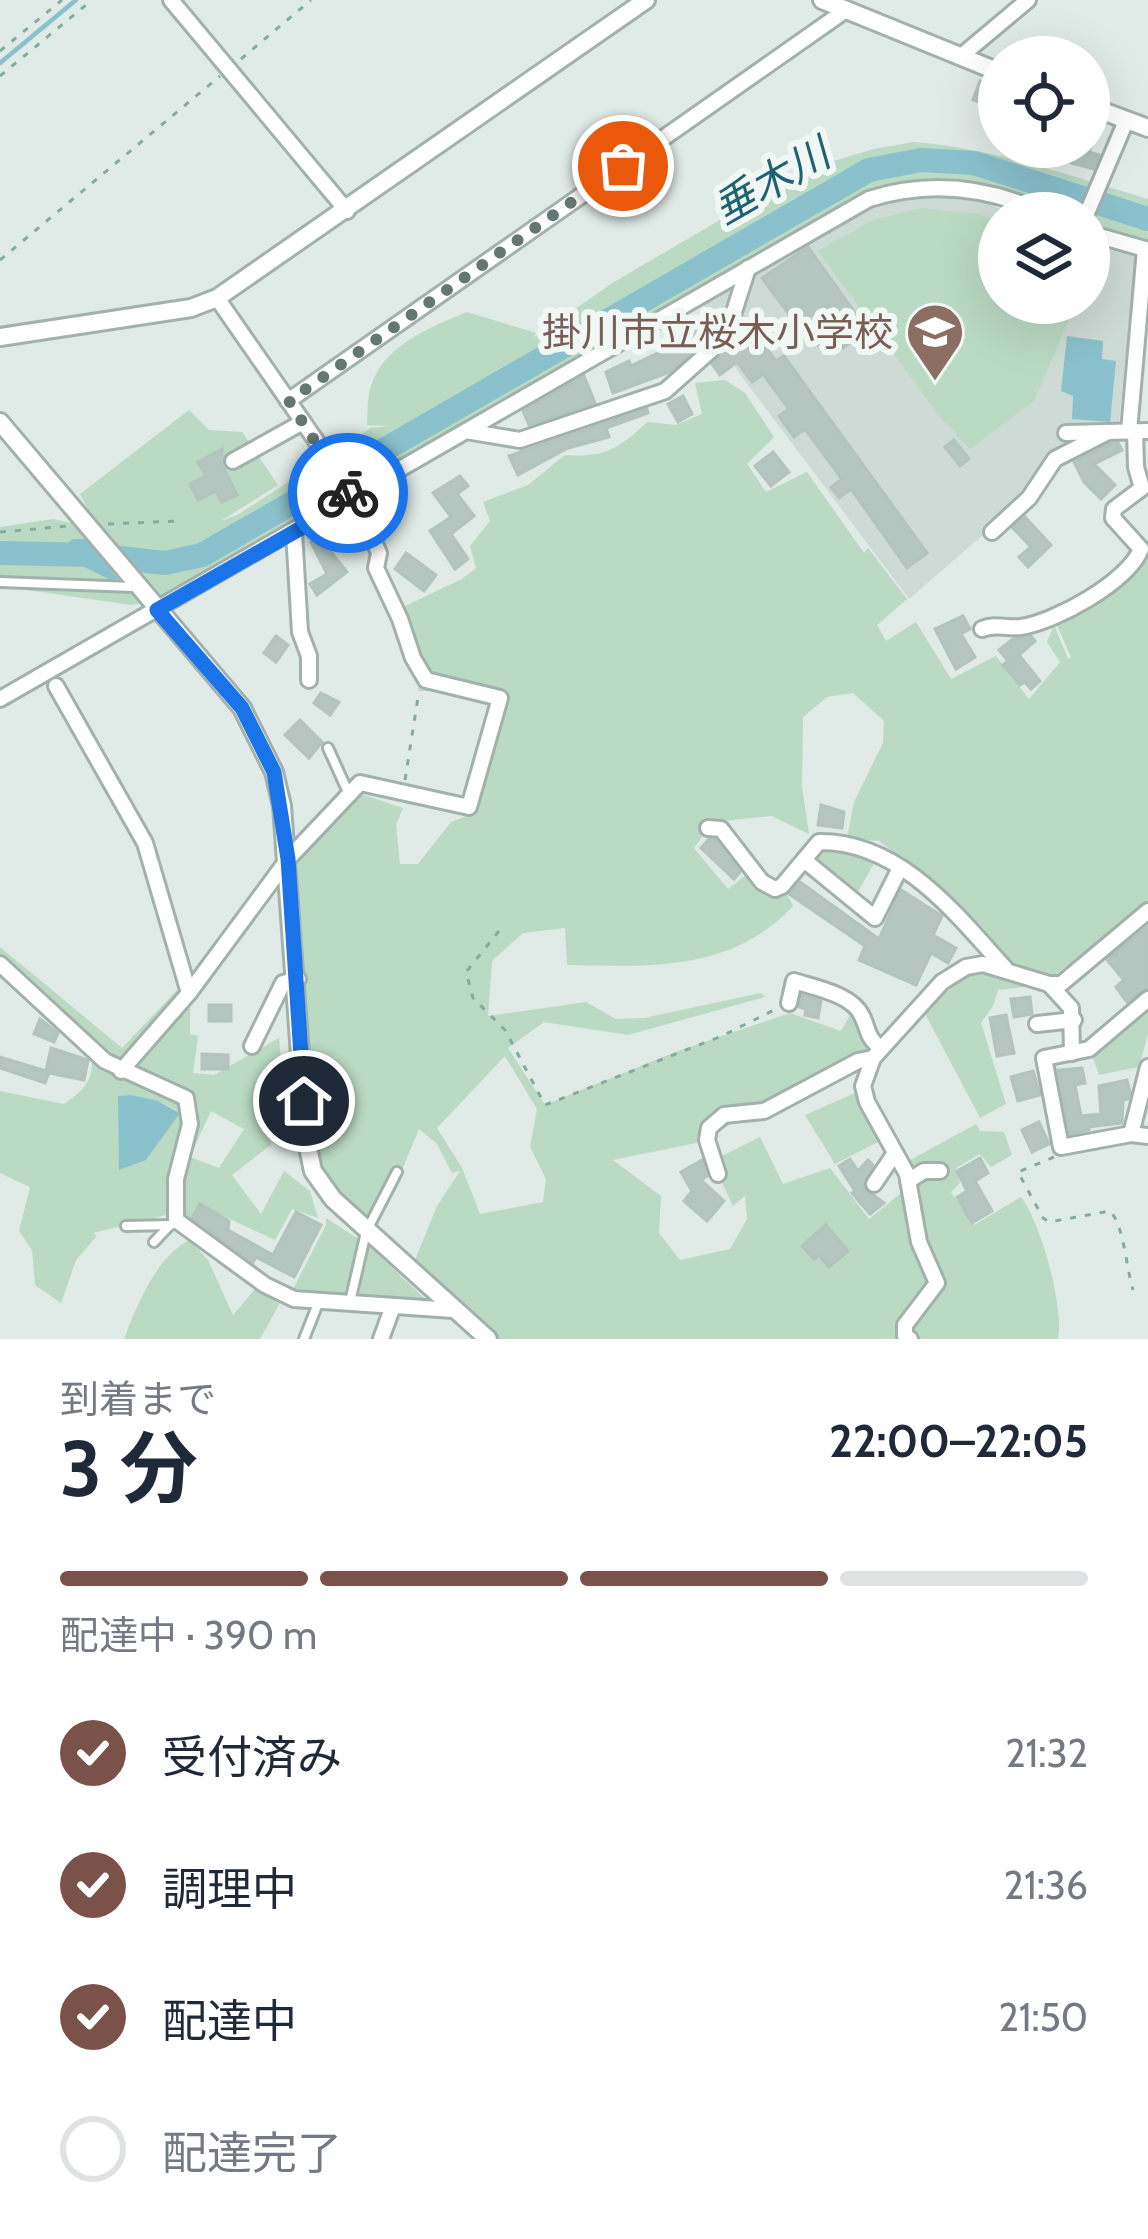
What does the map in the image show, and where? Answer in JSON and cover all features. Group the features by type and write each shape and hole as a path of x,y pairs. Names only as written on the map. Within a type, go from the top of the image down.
{"street":[{"path":"172,0 347,211"},
{"path":"0,338 191,308 217,298 646,0"},
{"path":"822,0 978,64"},
{"path":"960,57 1028,0"},
{"path":"289,401 846,10"},
{"path":"1094,192 1140,128 1110,115"},
{"path":"0,699 294,532 349,493 466,431 869,199 922,186 948,186 978,194"},
{"path":"982,629 1024,627 1053,616 1127,572 1141,549 1113,518 1114,509 1142,488 1136,467 1145,249 1110,239"},
{"path":"466,431 520,440 665,391 710,351 732,318 748,268"},
{"path":"121,1071 189,993 288,859 348,792 360,783 469,807 500,698 426,680 412,658 376,568 379,553 349,493 217,298"},
{"path":"0,422 242,708 260,740 282,806 306,1138 313,1171 366,1232 488,1339"},
{"path":"232,461 303,422"},
{"path":"1066,433 1138,431"},
{"path":"992,532 1029,498 1055,459 1108,432"},
{"path":"294,532 299,632 309,656 309,680"},
{"path":"56,686 145,843 189,993"},
{"path":"708,828 721,829 762,882 775,889 819,842 863,848 944,900 1005,968"},
{"path":"804,860 875,918 900,868"},
{"path":"910,1339 905,1336 905,1325 937,1283 920,1242 908,1181 866,1102 863,1086 877,1054 954,974 983,964 1061,984 1148,910"},
{"path":"0,964 121,1071 186,1098 190,1124 176,1179 173,1222 265,1285 294,1299 453,1310"},
{"path":"252,1046 283,983 298,979"},
{"path":"789,1004 794,981 852,1002 877,1054"},
{"path":"1049,984 1071,1008 1072,1053"},
{"path":"1148,999 1088,1049 1043,1058 1061,1147 1131,1134 1148,1136"},
{"path":"1036,1024 1073,1020"},
{"path":"718,1174 707,1140 709,1128 724,1115 764,1111 877,1054"},
{"path":"1131,1134 1148,1067"},
{"path":"874,1184 895,1153"},
{"path":"908,1181 923,1171 940,1172"},
{"path":"381,1339 393,1306"}],"lane":[{"path":"0,583 134,587"},
{"path":"328,748 348,792"},
{"path":"350,1303 366,1232 397,1172"},
{"path":"126,1226 173,1222"},
{"path":"154,1242 173,1222"},
{"path":"304,1339 319,1301"}],"path":[{"path":"0,51 62,0"},
{"path":"0,76 92,0"},
{"path":"0,260 311,0"},
{"path":"0,532 178,521"},
{"path":"404,794 419,691"},
{"path":"499,932 466,972 473,998 505,1030 545,1105 722,1036 789,1004"},
{"path":"1061,1147 1054,1157 1018,1172 1049,1222 1095,1211 1110,1211 1117,1217 1133,1290"}],"shaded area":[{"name":"掛川市立桜木小学校","path":"935,192 978,200 978,324 1110,324 1110,250 1136,256 1118,432 1065,425 1065,446 1041,467 1029,495 909,599 716,342 720,336 701,300 880,203"}],"green space":[{"path":"914,142 944,145 978,152 978,168 1044,168 1148,199 1148,245 1110,231 1110,192 1000,192 962,179 881,196 168,598 131,605 0,586 0,527 53,519 98,529 80,494 189,410 209,430 242,432 278,485 221,521 371,428 389,426 367,425 371,386 386,359 423,332 467,312 536,333 533,338 614,282 807,169"},
{"path":"921,208 978,214 978,324 1067,324 1034,401 970,449 940,417 818,251 873,220"},
{"path":"725,380 745,393 774,437 747,464 766,492 807,472 864,553 868,548 907,599 877,625 886,641 916,622 951,679 996,656 1029,699 1060,662 1047,642 1054,625 1068,659 1071,657 1053,616 1120,583 1148,552 1148,901 1053,976 1012,963 937,885 879,841 847,838 854,802 883,743 884,721 853,693 827,697 803,717 802,787 809,834 772,816 712,822 694,848 728,889 750,872 782,886 793,906 744,943 689,961 659,964 567,965 565,928 523,933 492,961 488,1016 586,1002 616,1019 644,1018 761,993 765,997 628,1035 544,1022 508,1048 545,1105 675,1052 790,1013 841,1031 853,1010 874,1049 872,1055 841,1065 696,1143 613,1160 661,1196 659,1233 680,1260 730,1249 747,1219 745,1196 733,1206 718,1174 722,1156 760,1137 783,1184 830,1168 869,1219 921,1177 910,1178 905,1163 976,1124 980,1131 1004,1132 1012,1155 991,1167 980,1154 956,1168 960,1183 951,1192 974,1225 1021,1197 1049,1265 1058,1307 1058,1339 496,1339 415,1260 437,1206 460,1171 452,1173 437,1144 419,1129 400,1175 369,1223 320,1167 294,863 324,825 361,794 403,808 396,825 400,864 418,864 451,822 472,814 492,691 419,691 404,634 405,606 476,568 470,546 490,521 483,502 528,485 565,455 610,450 647,422 676,425 702,414 695,383","holes":["505,1056 537,1109 530,1147 546,1179 543,1202 480,1214 462,1168 437,1128"]},
{"path":"814,848 877,858 855,897 806,857"},
{"path":"0,947 122,1048 177,990 181,997 119,1070 0,964"},
{"path":"979,965 1049,984 998,990 981,1023 1006,1104 980,1118 921,1006 948,977"},
{"path":"190,1002 190,1034 198,1036 193,1073 214,1075 279,1038 284,1094 279,1108 254,1113 266,1113 271,1145 232,1175 261,1214 284,1171 310,1191 318,1218 292,1209 275,1240 200,1205 189,1225 179,1218 174,1176 166,1215 93,1233 97,1236 76,1260 61,1303 35,1285 32,1250 19,1231 30,1187 0,1173 0,1091 64,1104 85,1086 92,1061 114,1074 166,1090 137,1074 136,1062","holes":["131,1095 180,1112 146,1160","211,1111 244,1129 219,1168 190,1157"]},
{"path":"1148,1006 1148,1034 1139,1067 1099,1075 1092,1055"},
{"path":"864,1089 882,1140 835,1164 805,1115"},
{"path":"326,1218 360,1240 350,1303 290,1295"},
{"path":"190,1240 208,1260 233,1315 256,1288 281,1301 260,1339 124,1339 158,1269"},
{"path":"369,1246 424,1298 359,1295"}],"water":[{"path":"1067,336 1103,341 1102,359 1116,361 1110,422 1072,419 1073,396 1061,391"},
{"path":"73,539 85,539 118,579 76,563 27,560 28,553 55,554"},
{"path":"118,1096 158,1101 180,1113 146,1160 119,1170"}],"building":[{"path":"808,247 870,334 859,342 856,338 843,348 839,343 830,349 823,341 818,345 812,326 803,333 762,278"},
{"path":"693,318 709,332 701,344 670,372 613,393 606,372 629,361 631,366 688,338 682,333"},
{"path":"752,328 776,361 784,356 927,553 907,568 851,489 839,498 831,487 842,479 805,429 794,437 779,416 789,409 763,374 752,382 737,362 720,375 712,364"},
{"path":"584,376 595,403 529,425 523,411"},
{"path":"683,396 692,414 678,422 668,404"},
{"path":"647,409 648,413 606,428 609,437 568,448 518,475 509,456"},
{"path":"954,440 969,459 960,466 945,447"},
{"path":"1118,443 1122,450 1094,464 1115,485 1101,499 1084,482 1074,462"},
{"path":"222,449 222,465 237,495 222,502 216,491 198,500 190,484 206,476 198,462"},
{"path":"773,452 789,472 771,486 755,466"},
{"path":"460,476 468,486 457,494 474,516 451,534 468,559 455,569 430,531 451,517 433,493"},
{"path":"1025,517 1051,545 1028,567 1019,557 1031,547 1013,528"},
{"path":"330,531 337,542 328,548 347,572 317,595 310,584 327,574 311,542"},
{"path":"406,553 436,575 424,591 395,569"},
{"path":"963,616 970,629 961,634 975,657 956,669 935,629"},
{"path":"276,636 288,645 276,662 264,653"},
{"path":"1031,636 1035,641 1019,655 1040,681 1031,689 1025,682 1020,685 1003,665 1008,661 999,650 1013,639"},
{"path":"321,693 339,702 330,715 314,703"},
{"path":"300,720 322,742 309,758 285,735"},
{"path":"821,805 844,812 842,828 818,825"},
{"path":"709,839 715,840 740,872 734,879 701,848"},
{"path":"800,882 879,939 901,890 942,916 933,935 956,948 948,963 931,953 916,985 859,960 865,946 789,894"},
{"path":"1148,926 1148,988 1127,1002 1116,987 1124,980 1107,960"},
{"path":"802,995 821,1001 818,1018 805,1015 806,1009 799,1007"},
{"path":"1030,997 1032,1014 1014,1017 1011,999"},
{"path":"209,1005 231,1005 231,1021 209,1021"},
{"path":"1006,1015 1014,1053 997,1056 990,1018"},
{"path":"40,1019 58,1033 54,1042 34,1034"},
{"path":"51,1048 88,1060 84,1080 49,1073 45,1083 0,1068 0,1057 46,1071"},
{"path":"202,1054 228,1055 228,1069 202,1069"},
{"path":"1082,1068 1085,1083 1075,1085 1081,1116 1101,1114 1099,1086 1127,1080 1130,1093 1123,1100 1122,1123 1070,1134 1058,1070"},
{"path":"1033,1071 1040,1095 1018,1101 1011,1077"},
{"path":"1039,1122 1049,1144 1032,1152 1022,1130"},
{"path":"980,1158 988,1173 975,1181 992,1211 972,1223 957,1197 967,1191 957,1171"},
{"path":"850,1159 858,1171 868,1160 873,1165 864,1188 884,1203 870,1214 852,1193 839,1166"},
{"path":"702,1160 707,1176 701,1180 724,1201 707,1221 684,1201 692,1191 681,1172"},
{"path":"200,1204 229,1221 228,1230 273,1255 296,1212 321,1225 294,1277 256,1257 253,1262 192,1218"},
{"path":"826,1225 848,1251 829,1267 802,1246"}],"waterway":[{"path":"0,63 76,0"},
{"name":"垂木川","path":"0,553 93,555 165,563 202,555 869,170 921,160 974,163 1148,219"}],"way so far":[{"path":"348,493 289,401 623,166"}],"place":[{"name":"掛川市立桜木小学校","path":"935,383"}],"route":[{"path":"304,1101 288,859 274,772 242,708 157,610 352,499 348,493"}]}
